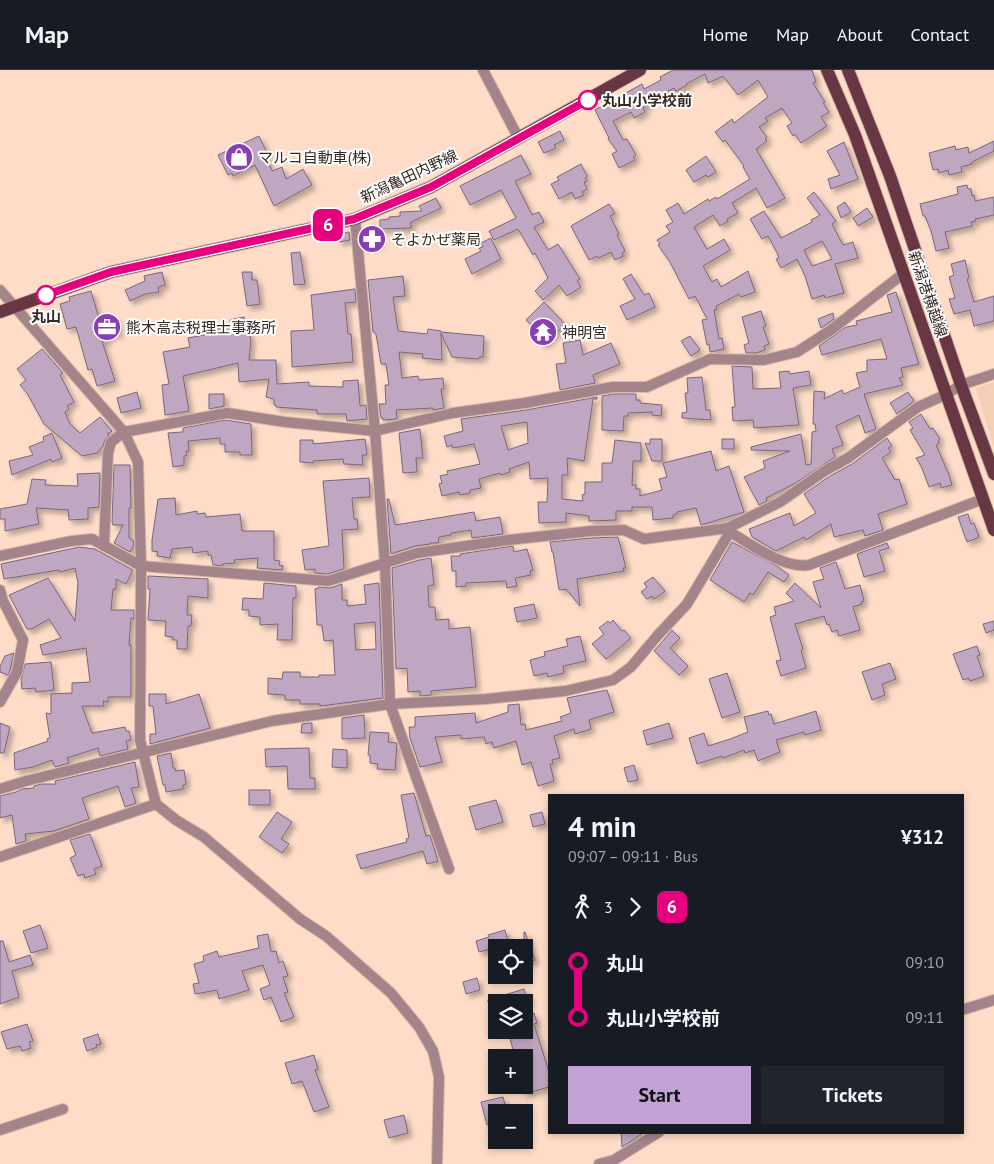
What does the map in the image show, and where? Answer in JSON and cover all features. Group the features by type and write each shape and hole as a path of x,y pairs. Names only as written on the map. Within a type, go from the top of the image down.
{"main road":[{"name":"新潟亀田内野線","path":"0,312 111,272 354,219 431,187 640,70"},
{"name":"新潟港横越線","path":"827,70 855,135 994,530"},
{"name":"新潟港横越線","path":"848,70 890,176 961,385 994,474"}],"street":[{"path":"482,70 519,139"},
{"path":"354,219 376,431 390,704 449,869"},
{"path":"104,546 108,453 111,442 124,432 227,413 286,422 376,431 453,414 613,387 647,388 710,359 764,360 797,352 831,330 904,273"},
{"path":"0,290 124,432 138,462 141,566 140,740 156,804 176,820 204,837 300,918 326,936 391,993 419,1027 432,1051 439,1077 437,1164"},
{"path":"0,556 92,539 141,566 328,581 417,553 508,540 591,531 624,530 644,539 729,530 780,502 826,470 848,458 918,408 961,385 994,374"},
{"path":"729,530 774,557 800,566 809,565 983,499"},
{"path":"0,789 272,721 390,704 486,699 565,691 613,680 631,667 687,604 729,530"},
{"path":"0,590 3,601 23,640 17,672 4,687 0,702"},
{"path":"0,858 156,804"},
{"path":"964,1009 994,1000"},
{"path":"0,1130 64,1109"},
{"path":"599,1164 614,1160 656,1134"}],"shaded area":[{"path":"994,382 994,448 976,388"}],"building":[{"path":"673,70 812,70 816,82 813,83 829,112 821,117 827,126 801,143 795,134 793,136 787,126 792,123 782,108 765,118 768,121 759,127 767,137 765,139 767,141 756,149 785,198 767,208 756,188 732,203 738,213 727,219 728,221 720,226 713,215 694,227 707,249 724,239 730,250 703,266 712,282 717,279 721,287 748,271 755,292 741,297 739,294 716,306 717,309 714,310 719,339 722,338 724,349 710,352 702,320 707,319 695,296 689,299 670,262 658,245 660,244 657,240 670,232 666,226 673,222 666,210 678,203 684,214 708,199 709,201 716,197 717,199 750,179 744,166 725,140 723,142 715,132 732,119 734,123 768,97 758,80 738,95 723,76 708,83 705,74 676,91 674,88 648,102 649,104 643,107 645,112 634,118 631,112 613,121 623,140 627,139 636,155 633,157 635,160 619,168 612,154 617,151 608,139 595,110 642,84 644,89 661,80 660,77"},
{"path":"560,131 564,140 554,145 556,148 544,153 538,142"},
{"path":"259,136 267,153 265,154 272,171 282,167 286,179 303,169 312,185 274,206 255,165 233,176 232,173 228,175 218,155"},
{"path":"994,141 994,151 972,162 972,164 961,167 962,172 949,175 948,170 939,173 938,169 933,170 929,153 955,146 956,150 968,147 969,153"},
{"path":"844,142 858,179 831,189 828,179 840,175 827,151"},
{"path":"521,155 531,174 515,181 532,215 539,212 544,222 534,227 548,250 558,244 580,279 577,281 581,287 567,296 559,285 543,300 535,291 548,278 535,253 533,255 518,229 494,240 489,231 516,218 501,190 470,205 460,186"},
{"path":"706,156 716,172 694,182 686,170"},
{"path":"581,164 587,176 585,178 587,181 584,182 587,189 582,192 584,195 575,199 572,192 559,199 551,184 559,180 557,177"},
{"path":"967,185 968,189 971,189 972,196 974,195 975,201 994,197 994,215 975,219 976,221 971,222 972,226 945,232 949,248 936,251 931,231 925,216 923,216 920,204 958,194 957,187"},
{"path":"814,192 836,221 832,224 843,245 853,242 858,258 835,264 844,293 825,298 824,295 812,299 805,276 797,259 781,268 776,259 779,258 777,253 768,236 762,239 750,219 764,211 781,238 812,222 811,220 820,215 807,198","holes":["822,241 832,259 812,266 804,250"]},
{"path":"436,198 441,208 411,222 411,228 380,229 380,220 400,216 400,212 422,211 419,206"},
{"path":"845,202 851,212 841,218 837,207"},
{"path":"609,204 615,213 610,216 625,251 622,253 623,256 615,260 611,252 589,260 571,226"},
{"path":"867,208 873,217 858,226 853,218"},
{"path":"376,225 380,243 364,246 363,229"},
{"path":"349,232 350,240 339,242 338,234"},
{"path":"491,238 501,259 472,274 465,259 481,251 479,248 483,247 481,243"},
{"path":"300,252 305,284 294,285 291,253"},
{"path":"965,260 969,278 967,279 974,302 994,296 994,321 974,326 970,310 954,314 949,299 955,298 949,277 954,275 951,264"},
{"path":"162,272 165,285 158,287 159,292 145,294 130,301 125,290 145,281 144,276"},
{"path":"242,272 252,272 252,280 257,280 260,304 247,306"},
{"path":"631,274 644,295 649,293 655,307 627,320 620,306 635,299 623,279"},
{"path":"403,276 405,296 393,297 398,331 427,334 428,329 484,336 483,357 478,359 452,357 441,333 442,360 422,358 423,354 399,352 402,378 418,376 419,380 443,378 444,389 441,389 444,408 433,410 433,408 396,410 397,419 383,420 379,404 386,404 385,385 389,385 386,364 381,364 376,334 373,332 368,280"},
{"path":"355,289 356,302 345,303 348,334 351,334 353,362 292,367 291,331 314,330 311,295"},
{"path":"91,291 100,322 116,318 119,333 108,336 108,340 102,341 115,381 97,386 92,369 88,370 76,327 67,329 60,304 70,301 69,297"},
{"path":"896,292 919,364 901,368 903,377 899,378 903,385 864,394 876,429 865,433 859,415 836,426 843,445 832,449 835,457 794,484 766,498 767,501 759,505 744,477 765,468 763,461 790,451 751,450 751,447 801,434 806,465 811,464 812,432 816,431 815,424 813,424 814,391 825,392 824,399 842,390 844,394 860,387 856,373 867,371 867,360 887,359 881,339 822,355 819,346 846,327 857,325 856,321 892,312 887,295"},
{"path":"544,302 565,324 544,345 532,334 536,330 526,320"},
{"path":"761,311 766,326 763,327 769,344 764,346 765,350 756,353 746,353 744,345 749,343 742,317"},
{"path":"833,313 834,319 821,328 818,319"},
{"path":"244,317 251,340 249,360 276,360 277,384 309,382 309,386 343,387 343,381 358,380 360,406 366,405 367,419 347,421 346,414 317,414 317,410 276,407 274,399 266,397 269,379 239,382 238,363 183,376 189,411 165,415 162,385 169,384 163,352 190,347 188,338 209,334 208,331 231,326 230,320"},
{"path":"690,336 700,350 691,356 681,341"},
{"path":"580,340 583,355 611,343 620,364 593,375 595,383 560,390 556,364 566,363 563,343"},
{"path":"42,349 63,373 60,375 74,402 67,406 69,409 65,412 70,424 80,433 100,417 112,431 107,434 109,435 97,453 82,456 44,424 27,393 20,385 26,380 17,369"},
{"path":"732,366 752,367 753,389 781,388 779,372 789,371 790,374 809,371 811,385 793,388 799,425 754,428 753,420 733,421 732,407 735,407"},
{"path":"702,377 706,410 710,410 711,420 682,418 682,413 687,412 685,393 688,393 687,378"},
{"path":"137,392 141,408 121,413 117,398"},
{"path":"908,392 914,401 897,414 890,403"},
{"path":"209,394 224,394 224,406 209,409"},
{"path":"636,394 636,400 640,400 640,403 662,405 661,416 652,415 652,412 628,413 628,416 624,416 623,431 602,430 602,396"},
{"path":"597,397 597,399 593,399 584,461 567,458 568,475 562,475 562,499 583,501 582,495 585,494 585,482 602,482 602,463 612,463 615,440 641,443 641,461 633,461 632,485 636,485 636,489 640,489 640,496 662,490 659,479 667,477 663,463 711,451 716,471 729,466 744,512 701,525 696,508 677,512 677,514 673,515 673,518 653,520 652,507 632,507 632,511 616,511 616,520 589,521 589,516 566,513 566,522 539,523 538,502 547,502 548,478 530,479 529,462 509,469 510,472 479,479 481,488 470,490 470,493 460,495 459,492 442,496 439,484 442,483 440,476 448,474 447,471 480,464 474,444 453,448 452,445 447,447 444,436 463,431 461,419","holes":["527,422 528,443 508,450 501,426"]},
{"path":"921,414 930,429 933,428 940,439 936,445 952,485 941,488 940,483 929,487 916,458 925,455 910,430 913,428 909,422"},
{"path":"225,420 251,424 252,455 240,455 240,452 225,452 225,444 220,444 220,438 188,441 189,451 186,451 187,455 184,456 184,465 173,467 168,433 183,432 183,428"},
{"path":"420,429 423,458 416,458 417,472 403,473 399,433"},
{"path":"52,433 62,458 52,462 51,459 12,475 9,461 33,455 29,447 44,441 43,437"},
{"path":"887,438 892,446 888,448 891,452 882,458 895,480 899,479 907,504 878,514 883,530 865,536 863,530 834,537 831,524 806,540 804,537 776,551 752,537 749,529 790,513 794,526 816,513 804,494 852,464"},
{"path":"365,439 367,455 362,455 363,465 344,464 343,459 313,461 313,463 300,462 300,440 313,440 313,444"},
{"path":"650,439 662,439 662,461 652,461 645,443 650,444"},
{"path":"722,439 734,439 734,449 722,449"},
{"path":"114,465 130,465 131,508 129,508 129,538 133,540 134,545 130,552 114,543 123,525 113,525 112,522"},
{"path":"100,473 99,507 88,508 88,519 69,520 68,510 36,508 39,524 5,531 5,519 0,519 0,509 27,504 32,479 46,480 45,485 78,486 77,474"},
{"path":"369,478 370,497 352,498 354,519 357,519 358,529 342,530 344,569 327,574 315,573 315,569 305,570 302,550 329,546 323,481"},
{"path":"175,498 176,515 197,511 197,514 205,513 206,517 240,514 242,531 274,531 274,560 280,561 279,565 283,566 282,570 257,568 258,558 234,560 235,563 222,564 223,566 213,565 208,551 193,553 192,547 172,549 170,558 157,556 158,552 152,551 152,540 158,499"},
{"path":"387,499 389,499 395,525 474,512 476,521 500,517 503,534 472,538 471,530 451,533 451,535 439,537 438,543 415,546 391,554"},
{"path":"968,514 971,524 974,523 979,537 967,542 958,517"},
{"path":"618,537 626,568 623,568 624,571 577,579 580,606 566,589 559,590 550,542"},
{"path":"732,542 777,566 789,575 784,582 768,572 753,595 750,593 744,602 710,580"},
{"path":"887,543 889,548 879,551 885,571 864,577 857,554"},
{"path":"513,546 514,552 527,549 533,570 530,571 531,575 515,578 517,586 507,588 506,581 466,583 466,586 456,587 456,571 452,571 451,556"},
{"path":"79,547 95,549 133,570 126,584 116,579 116,589 113,589 111,610 134,610 134,619 131,618 129,645 131,645 131,697 108,697 108,702 103,701 104,706 82,706 92,733 125,727 126,731 129,731 131,740 126,741 128,749 100,756 98,748 67,758 69,763 55,767 52,760 33,767 15,770 14,753 48,741 47,739 50,738 46,713 51,714 51,694 72,693 72,683 90,682 86,648 43,655 40,645 61,638 49,619 31,629 27,629 9,595 48,578 75,621 78,583 75,568 60,572 59,570 4,579 1,564"},
{"path":"431,558 434,585 428,586 429,607 435,607 436,620 449,619 449,629 470,627 476,687 431,691 431,695 420,696 420,691 408,692 407,668 396,669 392,568"},
{"path":"836,562 845,589 860,585 864,601 861,602 862,604 853,607 860,630 839,636 837,630 832,632 824,616 795,624 803,649 801,650 806,668 781,676 776,661 781,660 770,617 776,615 774,607 794,601 786,593 795,583 821,608 813,582 824,579 820,568"},
{"path":"148,576 208,579 208,598 188,596 187,615 192,615 191,626 188,626 187,649 177,649 177,640 173,640 173,637 165,636 166,621 148,620 150,589 148,589"},
{"path":"653,577 665,591 654,599 652,596 647,599 641,592 647,587 644,583"},
{"path":"264,583 296,586 296,598 293,598 292,640 277,640 278,624 260,625 260,617 249,616 249,610 242,610 243,598 263,599"},
{"path":"379,583 383,698 320,706 320,704 300,704 300,700 285,700 285,695 268,694 268,678 282,679 283,672 300,672 300,677 335,675 333,640 324,641 322,625 317,625 315,589 318,587 330,588 342,584 342,600 347,600 347,606 366,604 364,585","holes":["375,622 376,649 356,650 354,624"]},
{"path":"534,604 537,618 517,622 514,608"},
{"path":"613,620 631,638 606,659 592,644 604,634 599,628 608,621 610,623"},
{"path":"994,621 994,630 986,633 983,624"},
{"path":"672,630 680,638 670,648 688,666 679,675 654,651"},
{"path":"580,636 586,661 563,666 564,673 548,677 547,673 534,676 530,660 545,656 544,652 568,646 566,639"},
{"path":"977,646 980,655 977,656 984,676 970,681 969,678 963,680 953,654"},
{"path":"14,653 8,675 0,672 0,666 5,656"},
{"path":"51,662 54,690 36,692 35,688 22,689 21,679 25,664"},
{"path":"890,663 896,679 882,684 885,695 872,700 862,672"},
{"path":"727,673 740,712 722,718 709,679"},
{"path":"607,690 614,712 589,720 591,729 575,734 574,729 554,736 560,758 552,760 553,764 550,764 554,781 538,786 531,762 522,765 516,741 494,748 492,742 486,744 484,737 461,739 461,735 435,737 442,762 420,767 410,738 409,727 415,727 415,717 475,713 476,723 508,712 508,705 519,704 521,725 525,724 526,730 562,721 560,717 571,713 567,698"},
{"path":"149,694 166,694 166,704 199,694 210,728 150,744 150,734 156,734 153,706 149,706"},
{"path":"768,711 774,724 816,711 821,730 805,735 804,732 776,740 780,752 758,761 754,750 745,753 744,750 723,758 722,756 697,764 689,738 704,733 708,746 730,739 748,732 744,717"},
{"path":"364,715 365,738 342,739 342,718"},
{"path":"0,723 10,727 4,753 0,753"},
{"path":"312,723 312,733 301,733 302,724"},
{"path":"669,723 673,738 647,745 643,731"},
{"path":"370,732 389,733 388,742 397,743 395,770 377,769 378,764 370,763 370,755 368,755"},
{"path":"309,748 310,778 315,778 315,789 288,789 287,766 266,767 265,749"},
{"path":"333,749 347,750 347,768 332,767"},
{"path":"171,753 173,768 175,768 175,771 184,770 186,784 183,785 183,789 166,792 157,756"},
{"path":"135,762 139,787 131,788 136,803 125,807 118,786 82,798 89,819 54,831 25,834 26,841 16,844 12,815 0,818 0,796 22,789 34,788 34,786 41,784 56,784 55,781"},
{"path":"634,765 638,780 628,782 624,768"},
{"path":"249,790 270,790 270,805 249,805"},
{"path":"414,793 426,836 430,835 438,861 427,864 423,851 361,869 356,855 407,842 406,839 409,838 401,795"},
{"path":"496,800 503,822 476,830 469,807"},
{"path":"277,812 292,822 281,839 289,844 282,853 259,837"},
{"path":"542,812 545,824 533,827 530,815"},
{"path":"90,834 102,866 94,869 96,874 85,878 84,874 78,876 70,858 76,855 70,840"},
{"path":"40,925 48,948 31,953 23,931"},
{"path":"505,930 508,939 488,939 488,950 479,952 476,941 489,937 488,935"},
{"path":"524,932 525,932 528,939 524,939"},
{"path":"268,934 271,952 276,951 279,963 283,961 288,976 283,977 288,992 284,993 294,1017 281,1022 271,997 264,1000 260,989 270,985 263,965 242,971 249,990 219,999 217,990 195,994 193,984 199,983 194,964 204,961 203,956 217,951 219,957 259,948 257,936"},
{"path":"0,941 3,941 9,962 30,955 33,965 12,971 19,997 0,1004"},
{"path":"477,978 480,990 466,994 463,982"},
{"path":"524,989 526,994 508,994"},
{"path":"534,1013 537,1023 534,1024 548,1069 548,1087 533,1091 533,1049 513,1049 510,1039 533,1039"},
{"path":"27,1024 33,1041 29,1042 31,1048 22,1051 20,1046 7,1049 1,1032"},
{"path":"98,1034 101,1044 87,1051 83,1039"},
{"path":"314,1055 318,1069 315,1070 329,1107 314,1112 302,1081 292,1084 285,1063"},
{"path":"503,1097 505,1104 488,1104 487,1125 481,1102"},
{"path":"404,1115 408,1133 389,1138 384,1120"},
{"path":"621,1134 642,1134 622,1147"}],"bus line":[{"name":"6","path":"46,295 111,272 354,219 431,187 588,100"}],"place":[{"name":"丸山小学校前","path":"588,100"},
{"name":"マルコ自動車(株)","path":"239,157"},
{"name":"そよかぜ薬局","path":"372,239"},
{"name":"丸山","path":"46,295"},
{"name":"熊木高志税理士事務所","path":"107,327"},
{"name":"神明宮","path":"543,332"}]}
